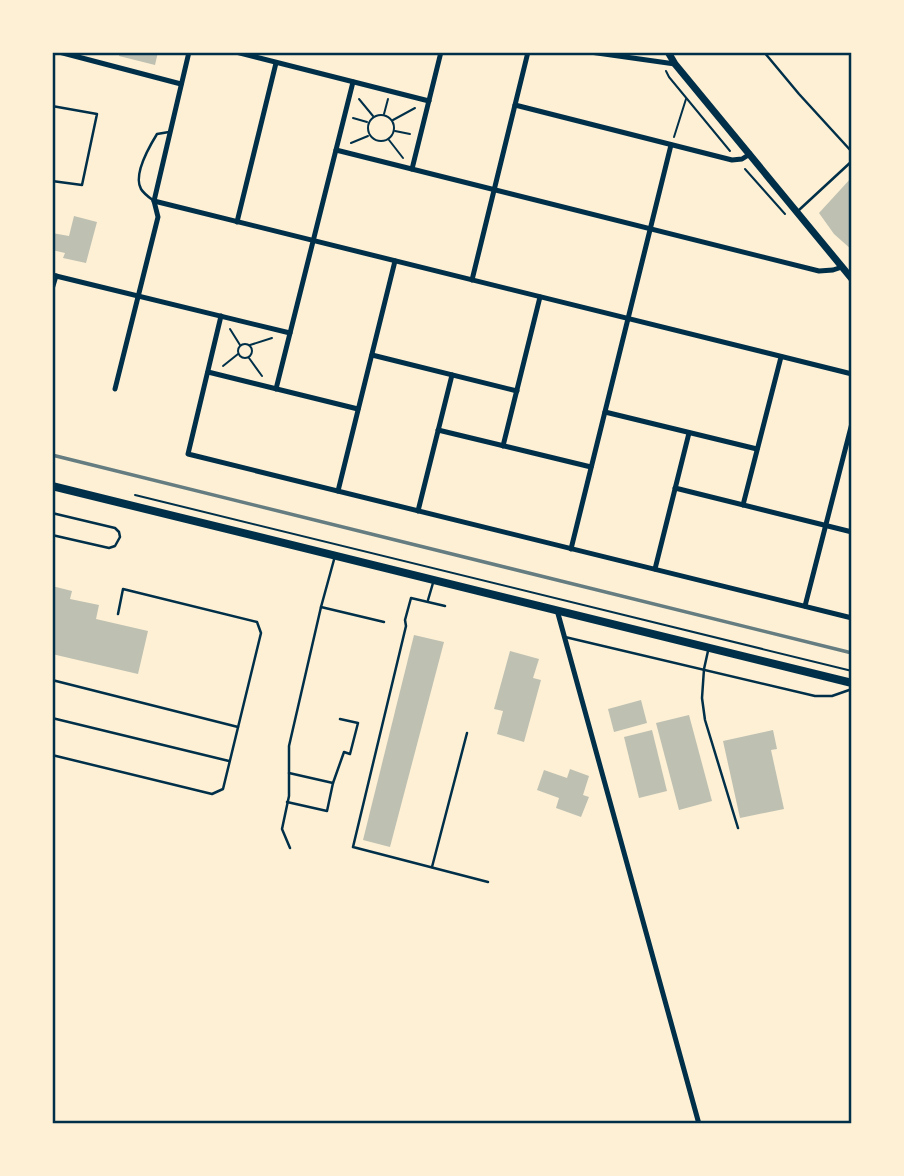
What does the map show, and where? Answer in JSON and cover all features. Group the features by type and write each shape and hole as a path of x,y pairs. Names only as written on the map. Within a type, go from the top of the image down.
{"main road":[{"path":"52,486 852,682"}],"street":[{"path":"59,52 181,84"},
{"path":"115,389 158,217 154,201 189,52"},
{"path":"236,52 429,101"},
{"path":"412,169 441,52"},
{"path":"472,280 528,52"},
{"path":"590,52 675,64"},
{"path":"668,52 675,64 852,279"},
{"path":"237,222 276,63"},
{"path":"276,389 353,82"},
{"path":"515,105 726,159 737,160 750,155"},
{"path":"571,549 671,145"},
{"path":"336,150 819,271 842,267"},
{"path":"154,201 852,374"},
{"path":"338,491 395,261"},
{"path":"52,289 54,275 289,332"},
{"path":"503,446 540,297"},
{"path":"221,316 210,373 188,454 852,618"},
{"path":"372,355 517,391"},
{"path":"743,505 780,357"},
{"path":"210,373 358,408"},
{"path":"418,511 452,375"},
{"path":"605,412 757,449"},
{"path":"805,607 852,424"},
{"path":"439,430 591,467"},
{"path":"655,569 689,433"},
{"path":"676,488 852,532"},
{"path":"557,610 699,1124"}],"lane":[{"path":"764,52 790,85 852,152"},
{"path":"52,106 97,114 82,185 52,181"},
{"path":"154,201 142,191 138,181 147,151 157,134 169,132"},
{"path":"797,212 852,161"},
{"path":"52,513 115,528 120,537 115,546 109,548 52,535"},
{"path":"290,848 282,829 289,796 289,746 335,556"},
{"path":"428,601 433,580"},
{"path":"52,755 212,794 223,789 261,633 257,622 123,589 118,614"},
{"path":"445,606 411,598 353,847 488,882"},
{"path":"321,607 384,622"},
{"path":"565,637 815,696 832,696 852,689"},
{"path":"709,647 702,698 705,720 738,828"},
{"path":"52,680 238,727"},
{"path":"52,718 230,761"},
{"path":"287,802 327,811 344,751 350,754 358,723 340,719"},
{"path":"432,867 467,733"},
{"path":"289,773 333,783"}],"path":[{"path":"662,63 669,77 792,222"},
{"path":"351,89 374,117"},
{"path":"384,115 390,91"},
{"path":"671,145 687,97"},
{"path":"392,121 429,101"},
{"path":"384,115 392,121 394,130 388,139 380,142 369,135 368,122 374,117 384,115"},
{"path":"344,116 368,122"},
{"path":"394,130 420,137"},
{"path":"336,150 369,135"},
{"path":"388,139 412,169"},
{"path":"221,316 240,345"},
{"path":"240,345 249,345 289,332"},
{"path":"240,345 239,354 241,357 248,357"},
{"path":"248,357 252,352 249,345"},
{"path":"210,373 239,354"},
{"path":"248,357 269,387"},
{"path":"134,495 852,671"}],"building":[{"path":"120,52 158,52 155,65 119,56"},
{"path":"852,177 852,250 834,234 819,213"},
{"path":"74,216 97,222 86,263 63,258 65,253 52,250 52,233 69,236"},
{"path":"52,586 72,591 70,599 99,605 96,619 148,631 138,674 52,654"},
{"path":"414,635 444,642 390,847 363,840"},
{"path":"510,651 539,659 533,678 541,680 524,742 497,734 503,711 494,709"},
{"path":"641,700 647,723 614,732 608,709"},
{"path":"689,715 712,801 679,810 656,723"},
{"path":"652,730 667,791 639,798 624,737"},
{"path":"773,730 777,749 771,750 784,809 740,818 723,741"},
{"path":"570,769 589,776 583,795 589,797 581,817 556,808 559,798 537,790 544,770 567,778"}],"railway":[{"path":"52,455 852,653"}]}
